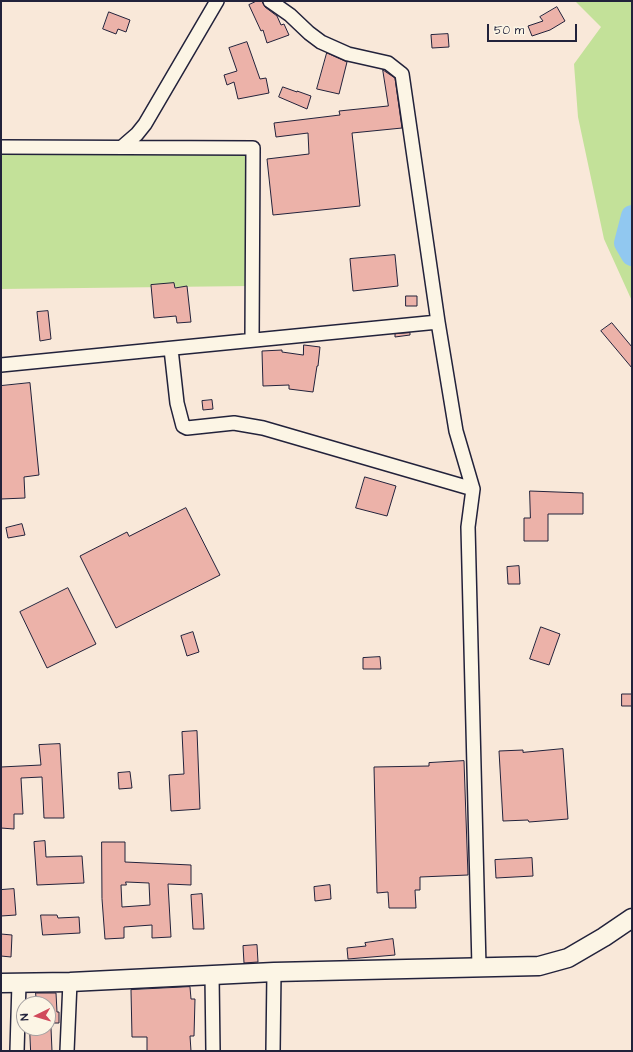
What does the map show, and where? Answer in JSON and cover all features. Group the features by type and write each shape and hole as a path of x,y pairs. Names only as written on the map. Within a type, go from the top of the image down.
{"street":[{"path":"122,147 138,134 145,124 217,1"},
{"path":"270,1 290,15 321,42 348,54 388,63 402,74 438,322 456,431 473,489 468,527 479,967"},
{"path":"1,146 253,148 252,340"},
{"path":"1,365 438,322"},
{"path":"171,349 177,403 183,426 187,428 234,423 263,428 473,489"},
{"path":"1,983 70,982 274,972 479,967 520,968 539,966 568,958 604,937 632,918"},
{"path":"273,1051 274,972"},
{"path":"212,975 213,1051"},
{"path":"67,1051 70,982"},
{"path":"16,1051 19,983"}],"green space":[{"path":"575,1 632,1 632,301 604,239 578,117 574,64 601,27"},
{"path":"1,150 245,151 249,286 1,289"}],"building":[{"path":"257,1 262,1 265,7 277,16 281,25 284,24 289,35 267,43 263,30 261,31 249,5"},
{"path":"557,7 565,21 550,30 532,36 528,26 543,21 540,17"},
{"path":"109,12 130,20 126,32 118,29 116,34 103,29"},
{"path":"448,34 449,47 432,48 431,35"},
{"path":"247,42 260,79 266,78 269,93 238,99 234,82 227,85 224,75 237,71 229,48"},
{"path":"327,53 347,62 339,94 317,89"},
{"path":"383,70 395,78 402,128 352,133 360,206 273,215 267,159 309,154 308,133 276,137 274,123 340,115 339,111 388,106"},
{"path":"283,87 311,96 307,109 279,97"},
{"path":"395,255 398,286 353,291 350,259"},
{"path":"174,283 175,288 187,286 191,322 177,323 176,316 154,318 151,285"},
{"path":"406,296 417,296 417,306 406,306"},
{"path":"48,311 51,339 40,341 37,312"},
{"path":"612,323 632,347 632,368 601,331"},
{"path":"410,333 410,335 395,337 395,334"},
{"path":"304,345 320,347 313,392 289,389 289,385 263,386 262,351 282,350 282,352 303,355"},
{"path":"30,383 39,475 24,477 25,498 1,499 1,386"},
{"path":"212,400 213,409 203,410 202,401"},
{"path":"365,477 396,486 387,516 356,508"},
{"path":"530,491 583,493 583,514 548,514 548,541 524,541 524,518 530,518"},
{"path":"186,508 220,575 116,628 80,556 127,532 129,536"},
{"path":"22,524 25,535 8,538 6,528"},
{"path":"519,566 520,584 508,584 507,567"},
{"path":"68,588 96,644 47,668 20,612"},
{"path":"541,627 560,634 549,665 530,659"},
{"path":"193,632 199,652 187,656 181,636"},
{"path":"380,657 381,669 363,669 363,658"},
{"path":"622,694 632,694 632,706 622,706"},
{"path":"197,731 200,809 171,811 169,775 184,774 182,732"},
{"path":"60,744 64,818 44,818 42,777 21,778 23,814 14,814 14,829 1,828 1,767 41,765 39,745"},
{"path":"563,749 568,819 529,822 528,820 503,821 499,751 523,750 523,752"},
{"path":"464,761 468,875 420,877 420,890 415,890 416,908 389,908 388,892 377,893 374,767 429,766 429,763"},
{"path":"130,772 132,788 119,789 118,773"},
{"path":"45,841 46,857 82,856 84,883 37,885 34,842"},
{"path":"102,842 125,842 125,862 191,865 191,885 168,884 171,937 152,938 152,925 124,927 124,938 105,939 102,899","holes":["126,882 149,883 150,905 122,907 121,885 126,885"]},
{"path":"532,858 533,876 496,878 495,860"},
{"path":"330,885 331,899 315,901 314,887"},
{"path":"14,889 16,915 1,916 1,890"},
{"path":"202,894 204,929 193,929 191,895"},
{"path":"41,915 57,915 58,918 79,917 80,933 43,935"},
{"path":"1,934 12,935 11,957 1,956"},
{"path":"393,939 395,955 348,959 347,948 366,946 365,943"},
{"path":"257,945 258,962 244,963 243,946"},
{"path":"190,987 191,999 195,999 194,1036 190,1036 191,1051 147,1051 147,1037 132,1037 131,990"},
{"path":"36,993 56,993 59,1023 56,1023 56,996 36,996"},
{"path":"30,1036 51,1036 52,1051 31,1051"}],"waterway":[{"path":"632,216 625,243 632,255"}]}
